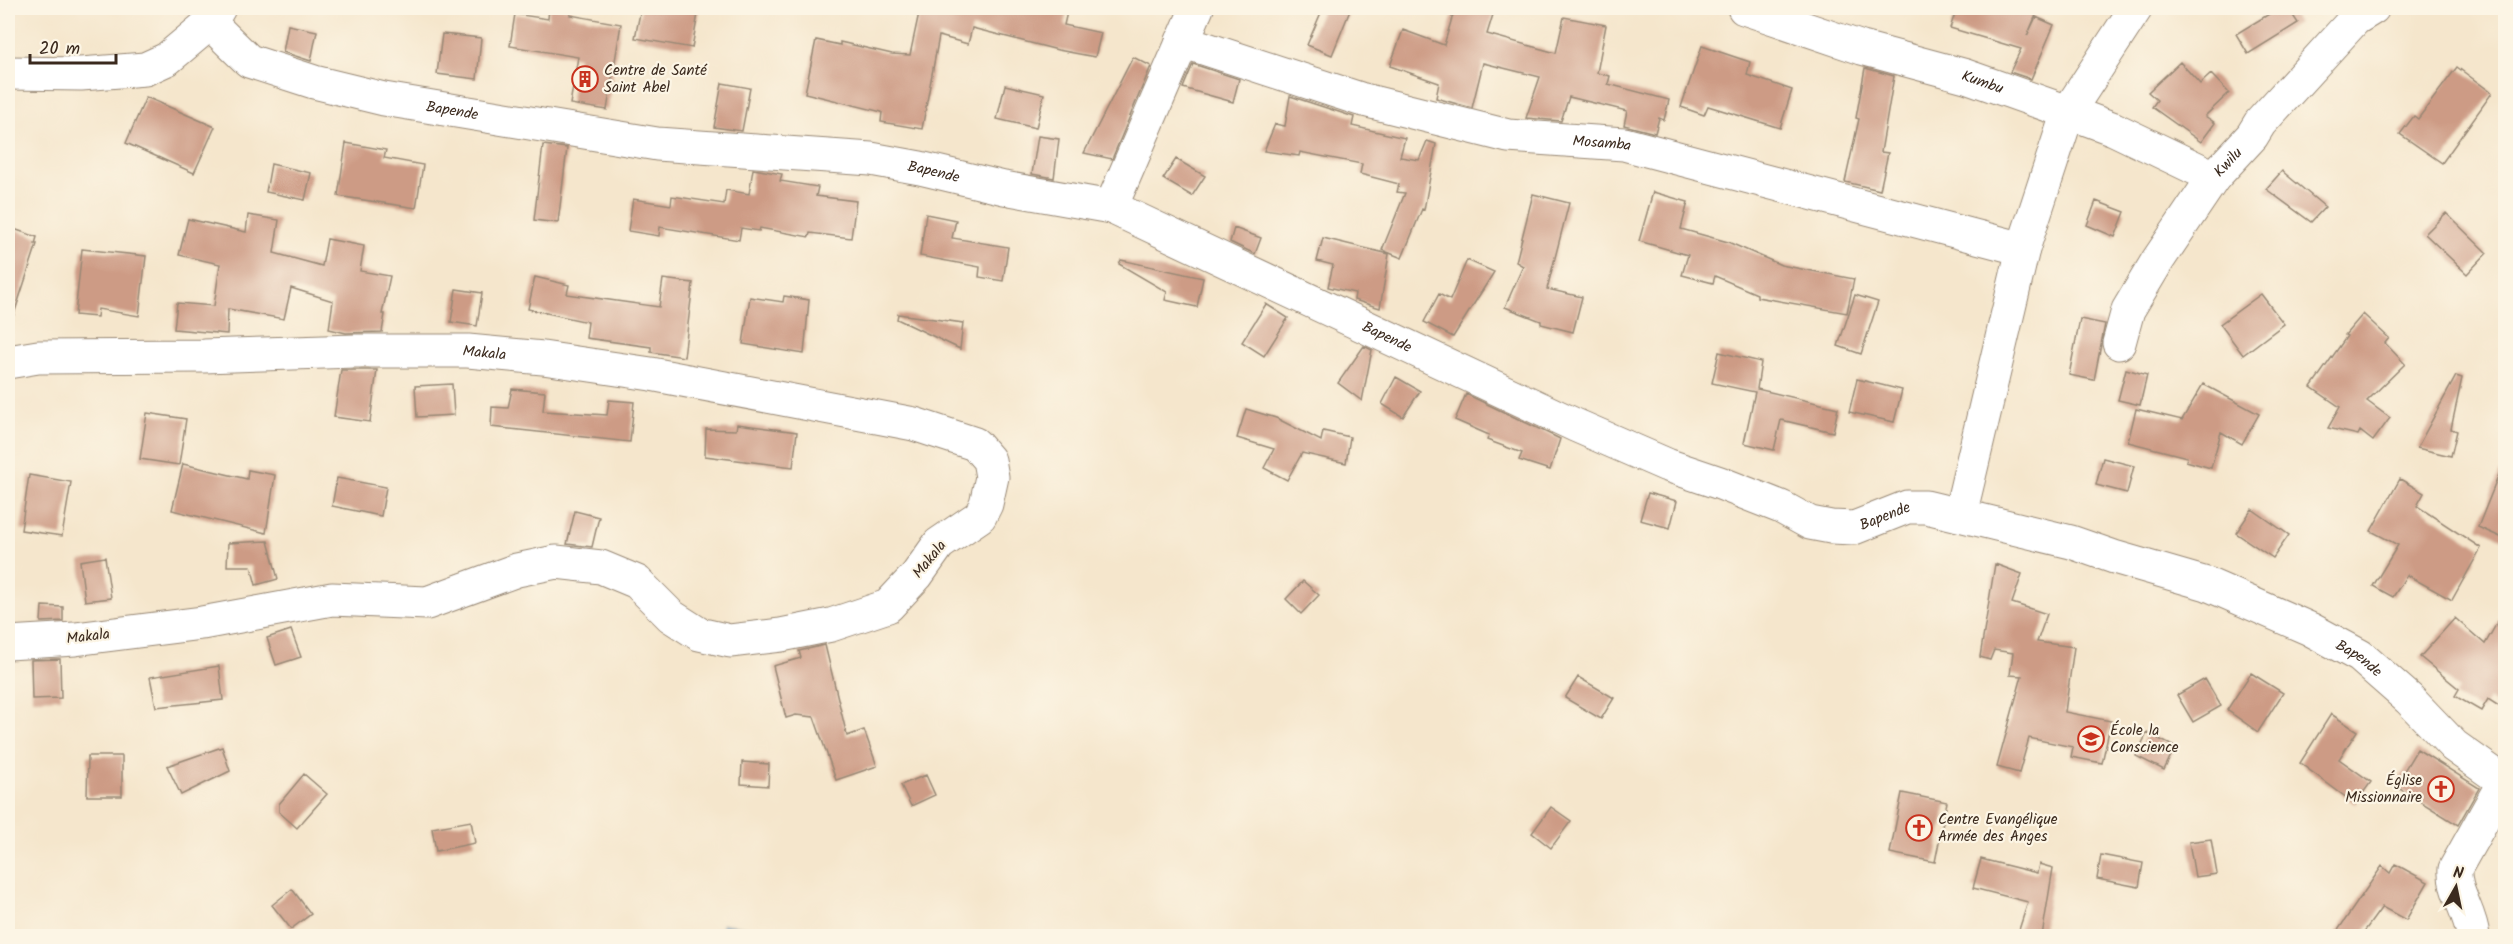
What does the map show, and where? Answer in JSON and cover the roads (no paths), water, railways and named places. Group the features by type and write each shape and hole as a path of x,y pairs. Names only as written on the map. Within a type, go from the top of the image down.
{"street":[{"path":"1111,207 1197,8"},
{"name":"Kumbu","path":"1744,8 1862,48 1966,76 2068,112 2114,129 2214,177"},
{"path":"1960,515 2023,249 2068,112 2136,8"},
{"name":"Kwilu","path":"2119,343 2128,310 2158,260 2214,177 2355,19 2373,8"},
{"path":"8,73 81,74 145,69 167,59 215,15"},
{"name":"Bapende","path":"215,15 249,61 314,82 384,99 657,144 871,159 1004,188 1111,207 1575,425 1667,465 1781,507 1810,523 1854,528 1906,507 1926,507 2071,542 2207,584 2310,629 2360,656 2409,699 2454,746 2505,781"},
{"name":"Mosamba","path":"1182,41 1360,99 1508,136 1624,144 1734,175 2023,249"},
{"name":"Makala","path":"8,362 38,357 204,356 355,351 468,351 543,358 651,374 914,424 975,444 989,460 992,477 986,504 980,516 939,544 916,575 888,606 831,625 781,635 730,641 699,634 671,616 637,582 600,567 556,562 517,570 427,603 332,599 202,623 75,639 8,643"},
{"path":"2473,936 2469,913 2454,880 2458,862 2505,781"}],"water":[{"path":"723,924 757,929 769,936 719,936"}],"place":[{"name":"Centre de Santé Saint Abel","path":"585,79"},
{"name":"École la Conscience","path":"2091,739"},
{"name":"Église Missionnaire","path":"2441,789"},
{"name":"Centre Evangélique Armée des Anges","path":"1919,828"}]}
